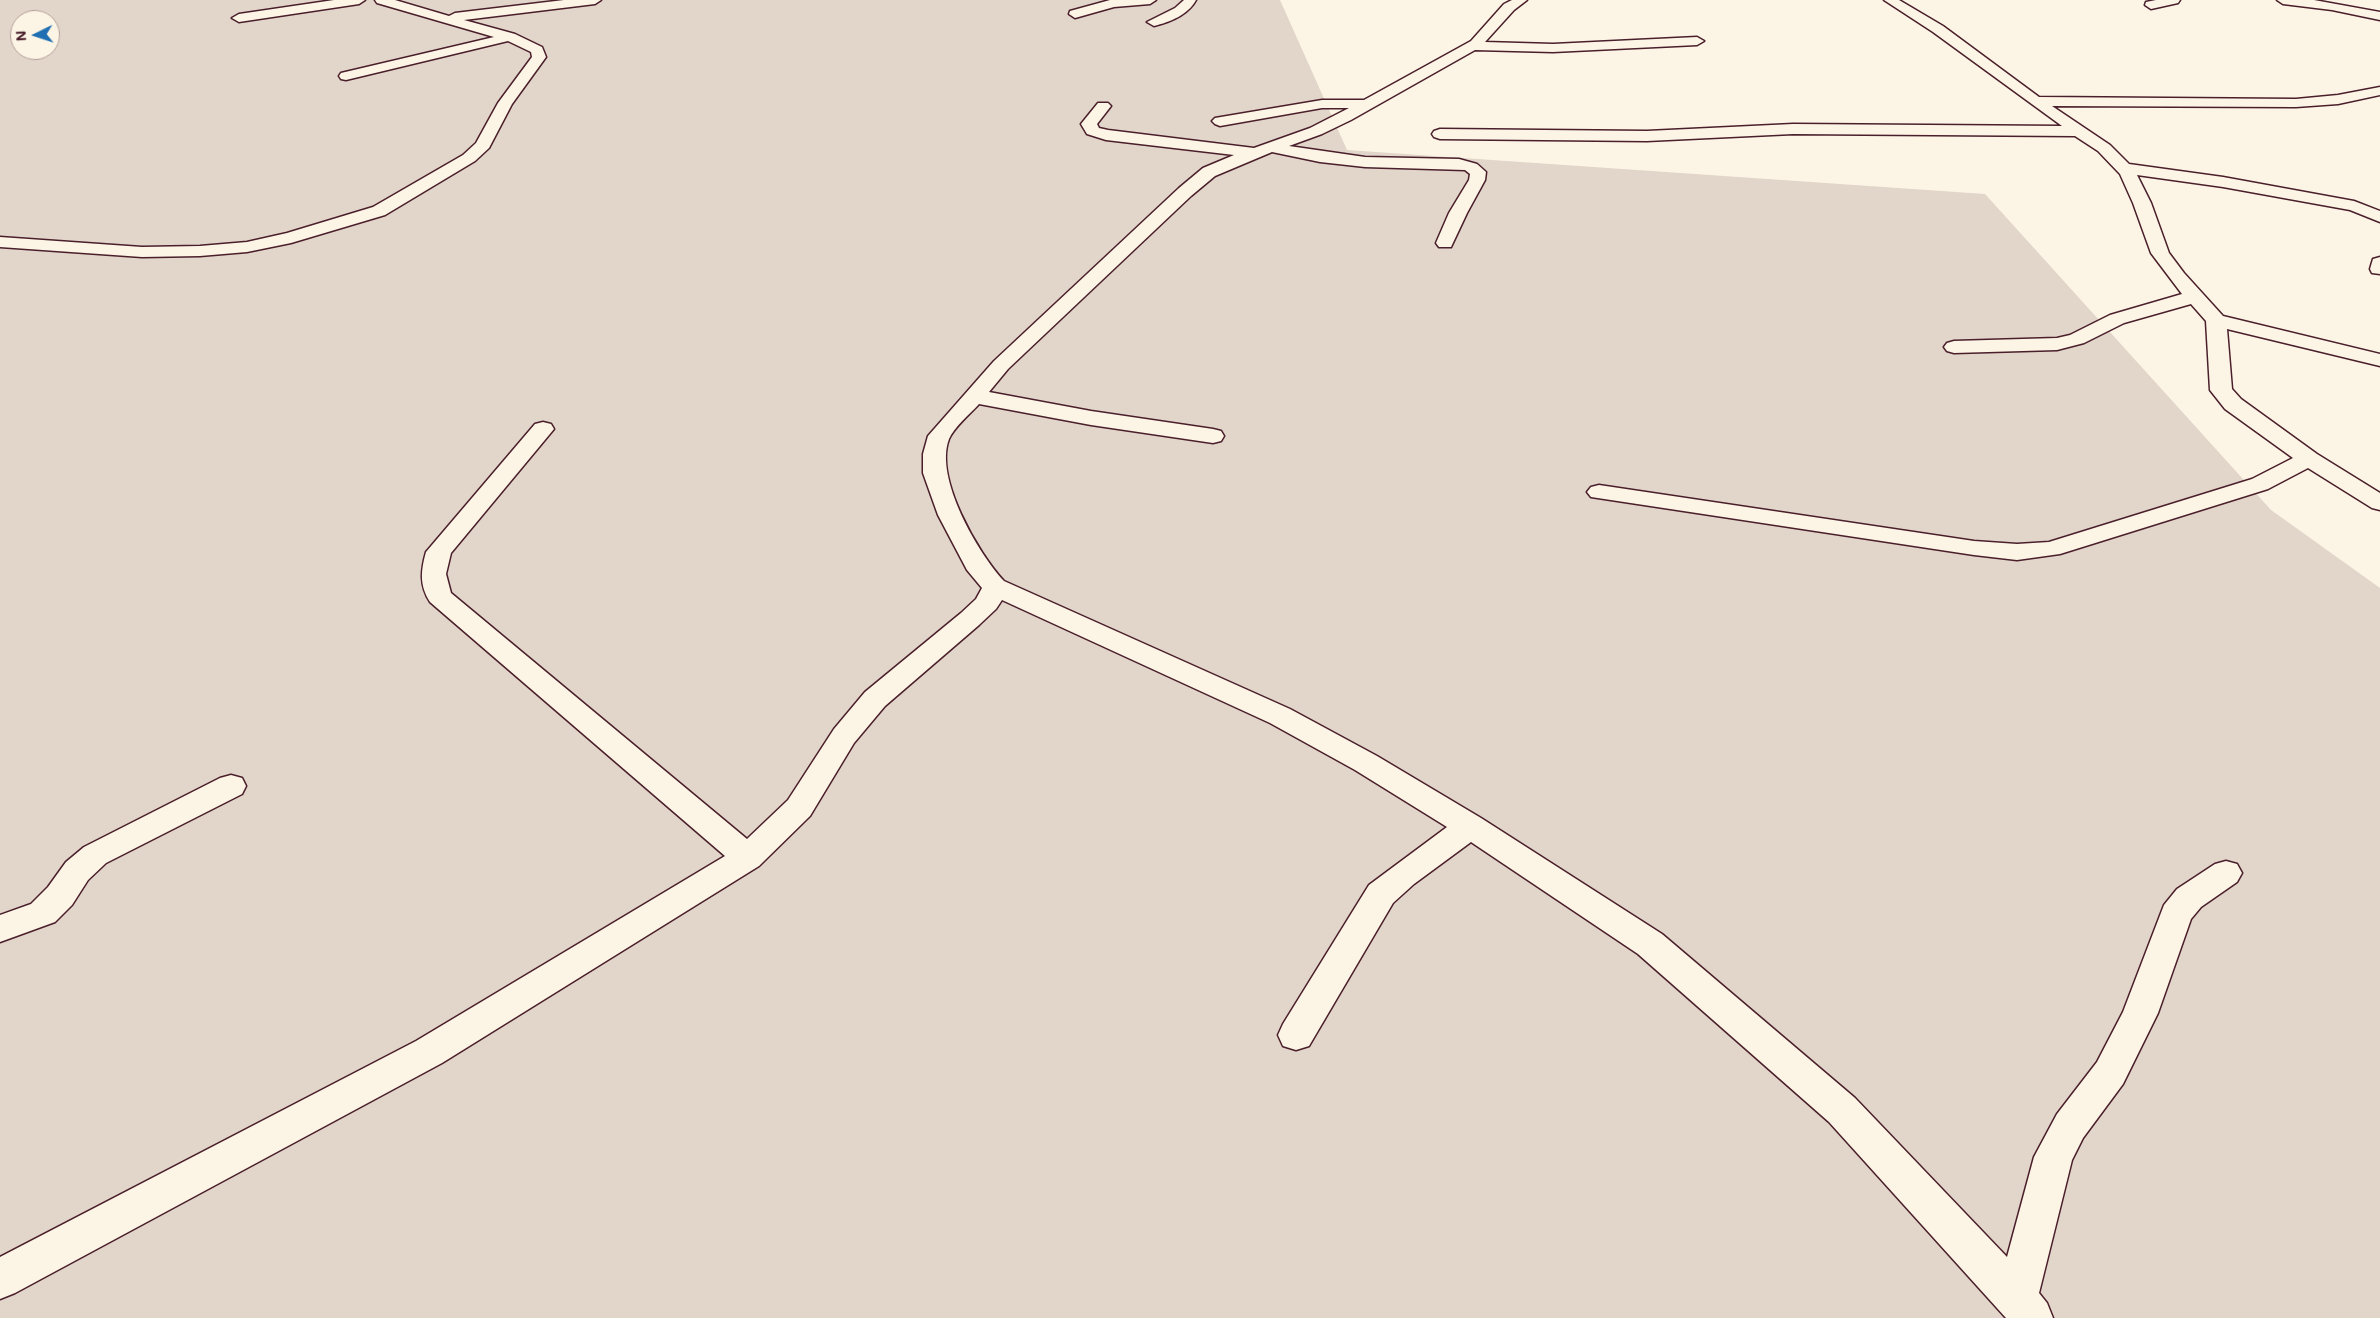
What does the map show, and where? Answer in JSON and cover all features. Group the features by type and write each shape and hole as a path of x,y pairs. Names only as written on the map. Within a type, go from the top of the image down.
{"street":[{"path":"238,18 359,0"},
{"path":"0,242 142,252 200,251 246,247 291,238 379,211 469,158 483,145 505,103 539,57 537,50 510,37 381,0"},
{"path":"446,18 596,0"},
{"path":"1075,14 1114,3 1150,0"},
{"path":"1154,22 1183,9 1190,0"},
{"path":"1521,0 1509,6 1476,44 1346,117 1316,131 1209,172 1185,192 1001,365 939,436 934,454 935,473 950,515 980,570 995,586 1280,716 1366,763 1470,826 1650,944 1842,1110 2024,1308"},
{"path":"1890,0 1938,29 2035,101 2104,148 2124,168 2142,203 2160,253 2177,277 2216,320 2221,390 2233,404 2309,459 2380,503"},
{"path":"2151,5 2174,0"},
{"path":"2283,0 2332,6 2380,16"},
{"path":"346,76 510,37"},
{"path":"1471,46 1553,48 1697,41"},
{"path":"2035,101 2274,104 2316,102 2364,96 2380,91"},
{"path":"1220,121 1322,104 1367,104"},
{"path":"1103,106 1089,124 1092,131 1106,135 1264,150 1371,164 1459,164 1471,167 1478,172 1477,180 1445,243"},
{"path":"1440,134 1647,136 1793,129 2080,131"},
{"path":"2124,168 2223,182 2354,206 2380,217"},
{"path":"1954,347 2057,344 2076,339 2118,319 2196,296"},
{"path":"2216,320 2380,360"},
{"path":"973,396 1091,418 1213,436"},
{"path":"544,429 438,552 433,574 439,596 748,858"},
{"path":"1599,492 1974,548 2018,552 2051,548 2260,484 2309,459"},
{"path":"0,1279 429,1052 748,858 799,808 844,736 875,699 988,603 995,586"},
{"path":"0,928 43,913 60,896 77,871 95,855 232,786"},
{"path":"1296,1035 1381,894 1403,875 1470,826"},
{"path":"2024,1308 2053,1157 2070,1126 2110,1073 2140,1013 2176,914 2189,898 2226,873"}],"shaded area":[{"path":"0,0 1280,0 1347,150 1985,194 2271,510 2380,588 2380,1318 0,1318"}]}
